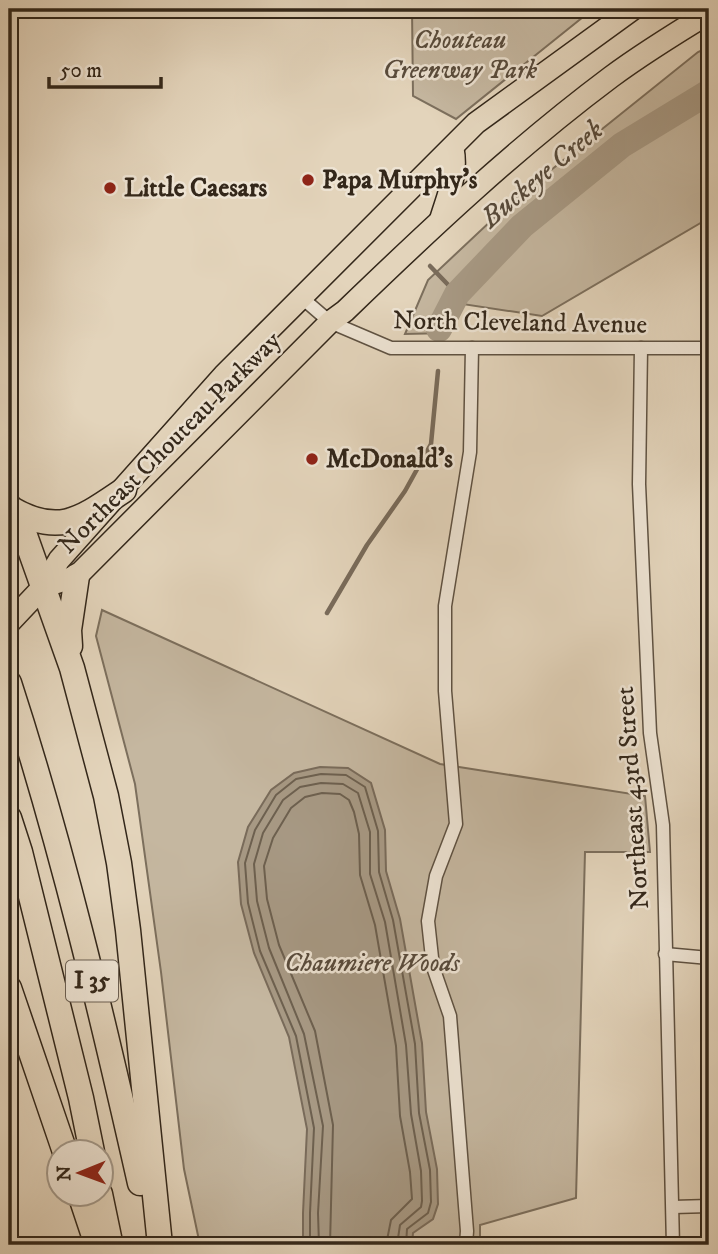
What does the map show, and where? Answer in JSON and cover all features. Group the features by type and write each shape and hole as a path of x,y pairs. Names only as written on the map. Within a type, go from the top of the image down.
{"highway":[{"path":"9,507 28,518 46,523 66,522 90,513 124,490"},
{"path":"9,507 23,530 72,668 103,783 119,863 128,930 160,1245"},
{"path":"72,668 69,630 77,576"},
{"name":"I 35","path":"9,683 113,1062 154,1245"},
{"name":"I 35","path":"9,818 20,852 89,1138"},
{"path":"9,988 60,1138"},
{"path":"84,1208 97,1245"},
{"path":"103,1208 111,1245"}],"main road":[{"name":"Northeast Chouteau Parkway","path":"43,587 59,560 224,375 453,149 476,123 633,9"},
{"name":"Northeast Chouteau Parkway","path":"43,587 77,576 330,322 345,311 441,218 612,76 709,13"},
{"path":"441,218 454,174 456,162 453,149"},
{"path":"9,622 43,587"}],"street":[{"name":"North Cleveland Avenue","path":"301,298 330,322 391,348 709,348"},
{"path":"466,1245 450,1016 433,967 428,921 436,876 456,824 445,691 445,606 470,452 472,348"},
{"name":"Northeast 43rd Street","path":"641,348 640,512 650,733 663,825 673,1245"},
{"path":"665,954 709,958"},
{"path":"673,1207 709,1206"}],"green space":[{"name":"Chouteau Greenway Park","path":"412,9 593,9 456,119 413,96"},
{"path":"709,47 709,218 542,316 463,304 449,333 405,334 428,280 510,203 698,52"},
{"name":"Chaumiere Woods","path":"102,610 440,764 645,796 650,852 585,852 576,1198 480,1225 480,1245 200,1245 184,1169 135,784 96,636"}],"water":[{"path":"320,767 348,768 371,783 385,830 386,871 400,919 422,1043 426,1112 437,1169 438,1204 433,1219 413,1233 412,1245 303,1245 307,1129 289,1037 254,953 241,904 238,862 248,827 271,790 294,773"}],"waterway":[{"name":"Buckeye Creek","path":"439,329 457,294 522,226 622,145 709,92"},
{"path":"430,266 457,294"},
{"name":"Buckeye Creek","path":"327,613 367,545 405,491 431,444 438,371"}],"place":[{"name":"Papa Murphy's","path":"308,180"},
{"name":"Little Caesars","path":"110,188"},
{"name":"McDonald's","path":"312,459"}]}
